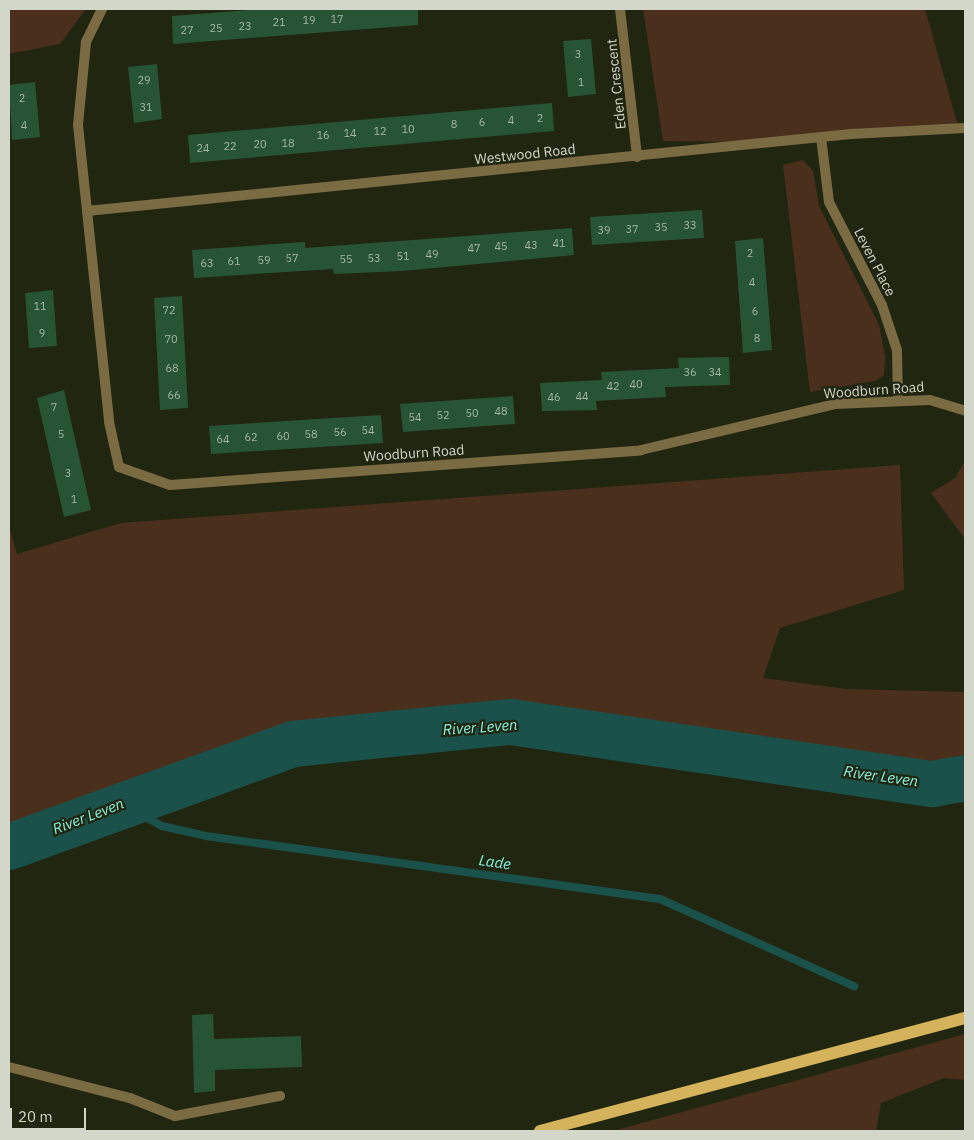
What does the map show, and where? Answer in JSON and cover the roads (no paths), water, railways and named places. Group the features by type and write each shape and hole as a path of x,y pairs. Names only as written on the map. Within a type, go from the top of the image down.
{"main road":[{"path":"540,1131 965,1018"}],"street":[{"path":"87,211 78,126 86,42 102,9"},
{"name":"Eden Crescent","path":"620,9 637,157"},
{"name":"Westwood Road","path":"87,211 637,157 820,137 965,128"},
{"name":"Leven Place","path":"820,137 830,202 882,305 897,350 898,400"},
{"name":"Woodburn Road","path":"87,211 109,422 119,467 170,485 641,450 835,404 930,400 965,411"},
{"path":"9,1067 130,1098 175,1116 280,1096"}],"waterway":[{"name":"River Leven","path":"9,847 293,744 511,722 932,784 965,778"},
{"name":"Lade","path":"120,803 162,826 206,836 660,899 854,986"}]}
